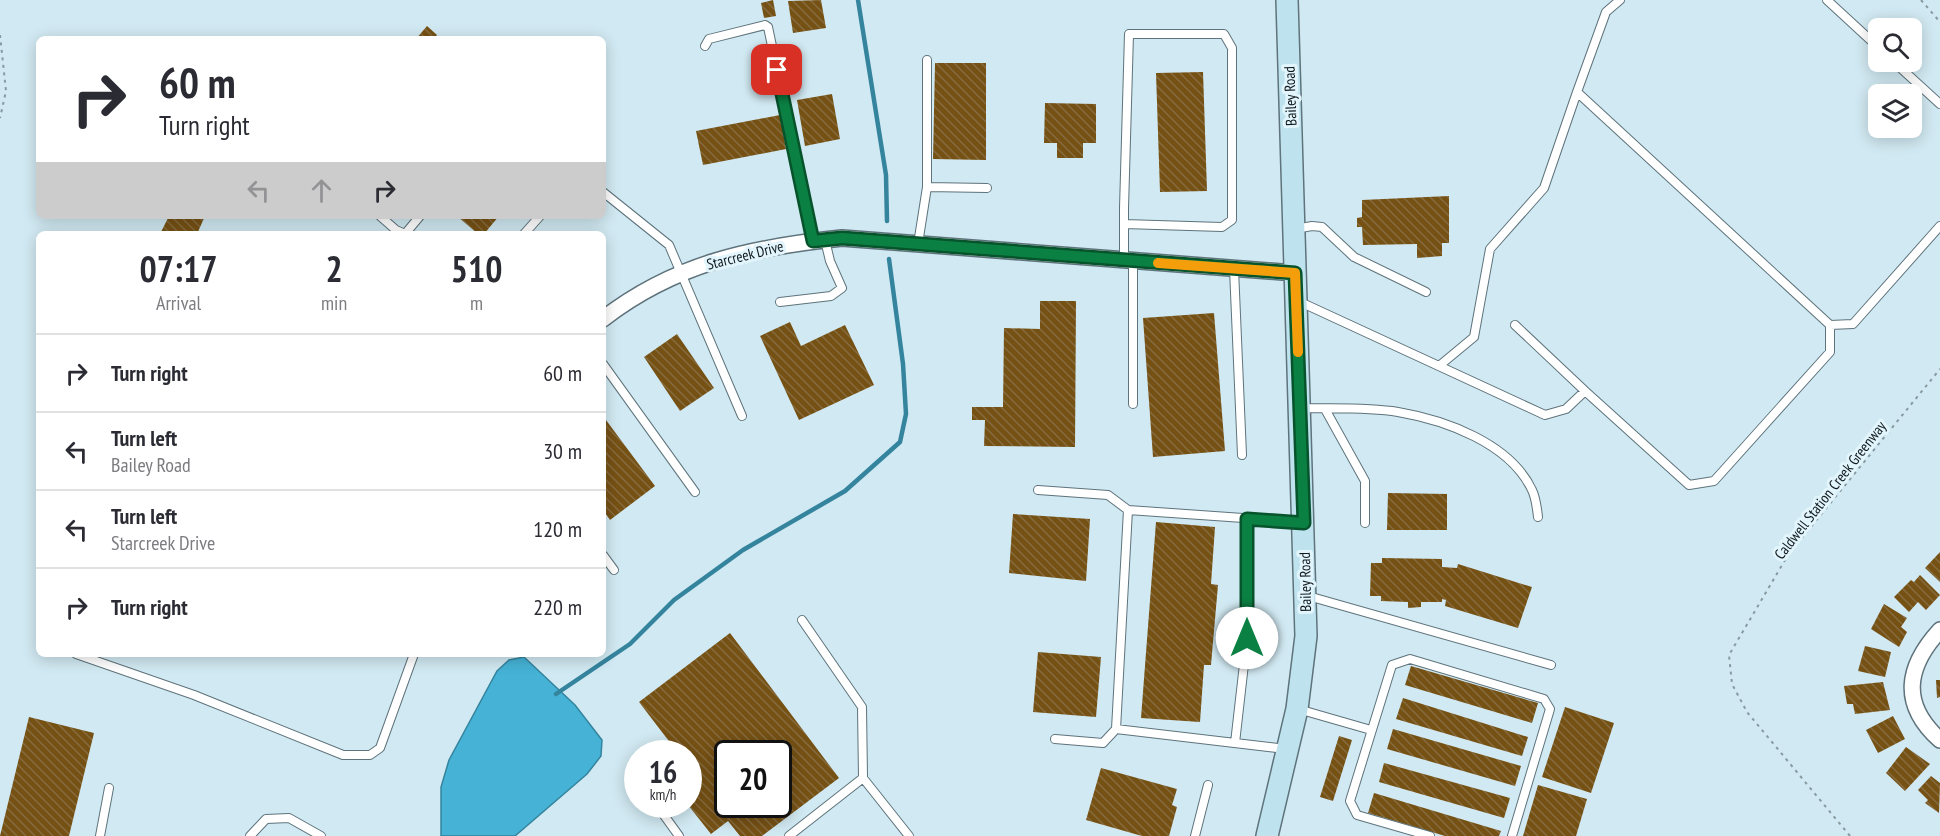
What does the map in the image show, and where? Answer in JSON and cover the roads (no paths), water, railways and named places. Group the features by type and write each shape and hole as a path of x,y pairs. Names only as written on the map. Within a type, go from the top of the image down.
{"street":[{"name":"Bailey Road","path":"1267,836 1297,709 1305,655 1304,523 1287,0"},
{"name":"Starcreek Drive","path":"606,317 650,288 724,256 777,245 842,238 1295,273"},
{"path":"1940,630 1917,660 1912,677 1912,693 1921,721 1940,740"}],"lane":[{"path":"1439,366 1474,338 1490,249 1544,188 1606,12 1620,0"},
{"path":"1827,0 1868,38"},
{"path":"705,46 709,39 765,25 768,27 819,240 842,288 831,296 780,302"},
{"path":"1124,224 1222,227 1232,220 1232,48 1224,34 1129,34 1124,224 1129,261 1133,404"},
{"path":"918,244 927,188 927,60"},
{"path":"1905,72 1940,104"},
{"path":"1577,92 1830,325 1852,324 1940,226"},
{"path":"927,188 987,188"},
{"path":"606,195 642,225 664,238 683,272 742,416"},
{"path":"383,219 398,231"},
{"path":"408,231 418,219"},
{"path":"527,231 537,219"},
{"path":"1295,229 1322,227 1354,257 1426,292"},
{"path":"1234,269 1242,455"},
{"path":"1297,300 1545,415 1566,409 1586,391"},
{"path":"1515,325 1689,485 1714,481 1830,352 1830,325"},
{"path":"606,368 695,492"},
{"path":"1300,408 1397,412 1440,423 1480,441 1506,457 1522,474 1533,492 1538,517"},
{"path":"1325,409 1365,481 1365,522"},
{"path":"1038,490 1108,495 1128,510 1304,523"},
{"path":"1055,739 1103,743 1116,729 1128,510"},
{"path":"1235,743 1247,638 1247,519"},
{"path":"606,559 614,570"},
{"path":"1306,596 1551,665"},
{"path":"802,620 862,707 863,778 909,836"},
{"path":"85,657 194,695 344,755 370,755 380,748 413,657"},
{"path":"1430,836 1357,815 1350,801 1392,665 1410,659 1544,699 1550,709 1512,836"},
{"path":"1297,709 1371,730"},
{"path":"1116,729 1287,750"},
{"path":"789,836 863,778"},
{"path":"1195,836 1208,785"},
{"path":"100,836 109,788"},
{"path":"249,836 266,819 289,818 321,836"},
{"path":"666,818 679,836"}],"water":[{"path":"524,657 575,705 602,740 601,756 587,774 515,836 441,836 441,787 449,760 497,671 509,660"}],"waterway":[{"path":"858,0 886,175 887,221"},
{"path":"556,694 630,644 674,600 743,550 845,491 900,442 906,414 903,364 889,259"}]}
